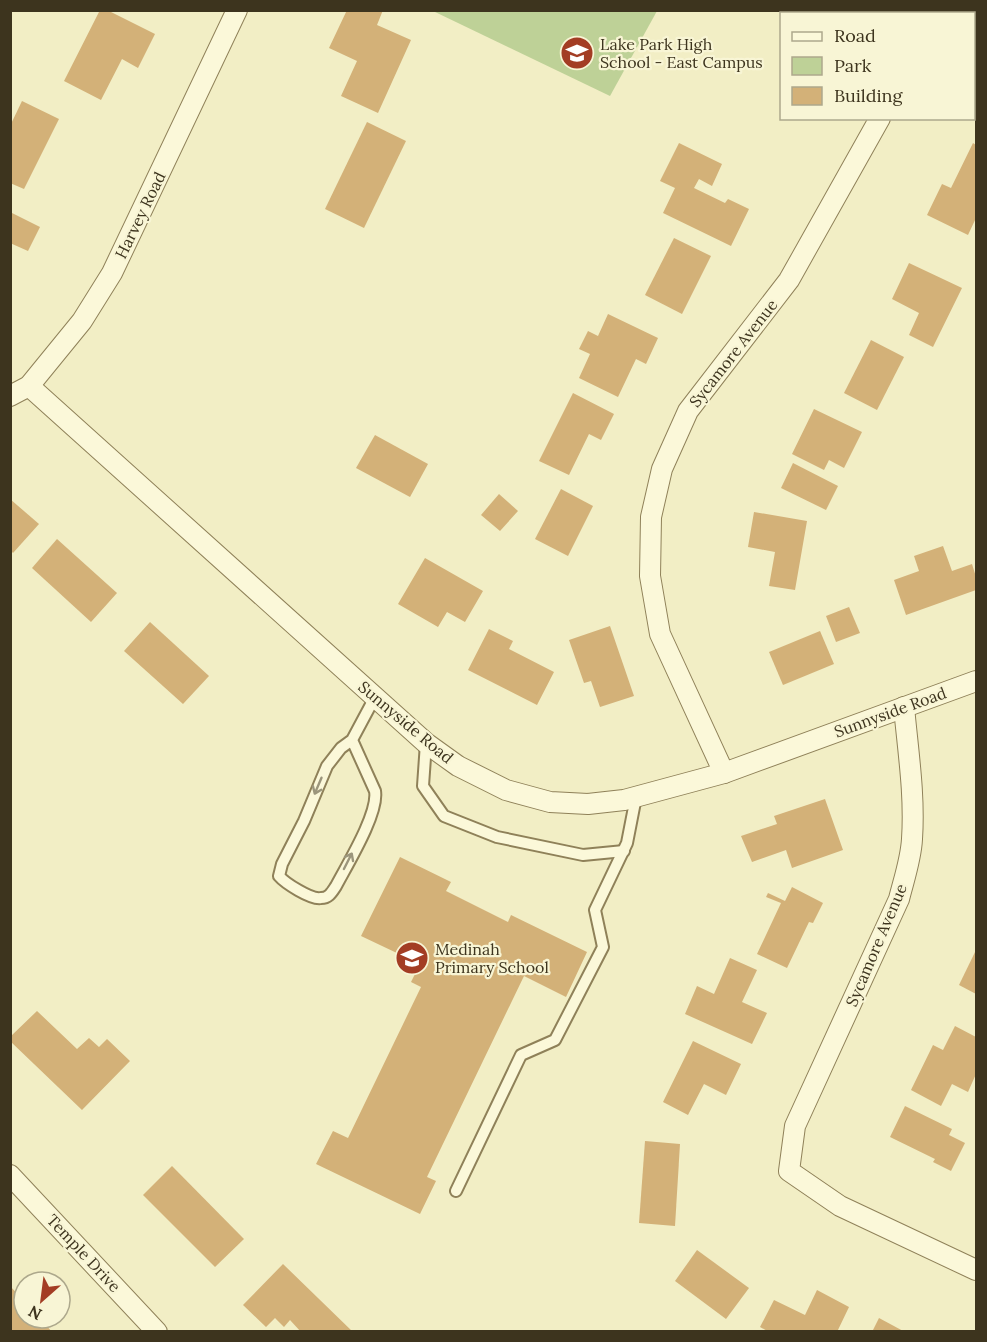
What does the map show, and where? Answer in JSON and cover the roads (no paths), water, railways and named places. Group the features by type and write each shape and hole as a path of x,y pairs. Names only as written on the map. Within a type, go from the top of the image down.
{"street":[{"name":"Harvey Road","path":"10,396 29,386 82,321 112,273 237,10"},
{"name":"Sycamore Avenue","path":"724,773 660,634 650,576 650,552 651,517 662,469 688,411 789,280 879,120"},
{"name":"Sunnyside Road","path":"29,386 426,743 458,766 506,790 550,802 588,804 636,797 724,773 976,681"},
{"name":"Sycamore Avenue","path":"904,707 913,810 912,841 906,870 899,898 795,1126 789,1171 840,1206 976,1270"},
{"name":"Temple Drive","path":"10,1175 157,1332"}],"lane":[{"path":"352,740 377,799 336,886 331,894 323,898 316,898 282,880 279,876 282,864 304,821 327,766 341,748 352,740 375,697"},
{"path":"426,743 423,786 444,816 497,837 583,855 624,851"},
{"path":"456,1191 521,1056 555,1040 603,947 594,910 627,843 636,797"}],"place":[{"name":"Lake Park High School - East Campus","path":"577,53"},
{"name":"Medinah Primary School","path":"412,958"}]}
